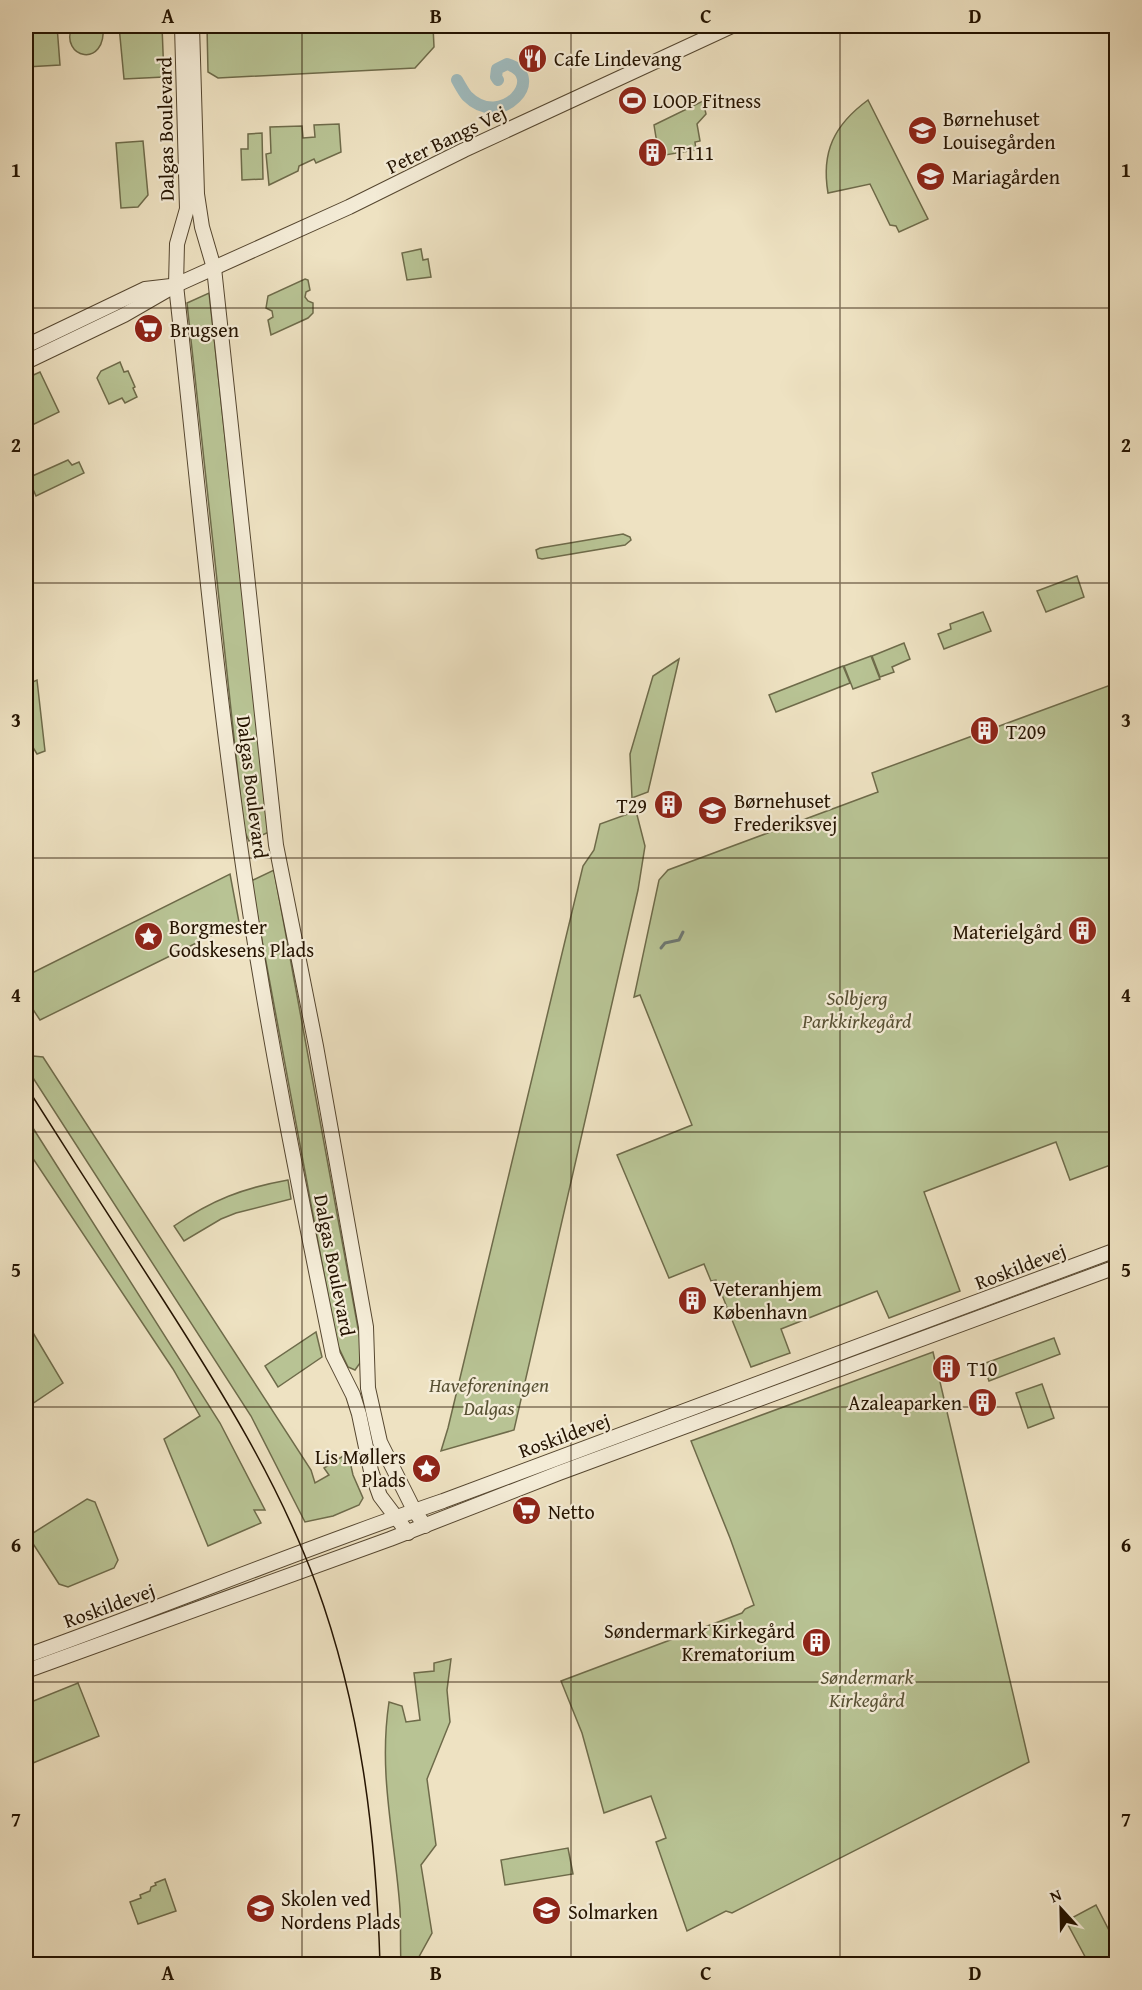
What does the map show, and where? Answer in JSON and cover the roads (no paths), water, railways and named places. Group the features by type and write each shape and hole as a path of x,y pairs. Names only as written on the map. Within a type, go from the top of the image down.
{"street":[{"name":"Dalgas Boulevard","path":"182,26 187,209 177,244 176,285 211,610 241,849 276,1064 333,1355 353,1395 371,1471 380,1496 408,1533"},
{"name":"Dalgas Boulevard","path":"192,26 197,194 202,226 214,268 276,845 316,1046 366,1327 368,1388 380,1442 414,1510 425,1526"},
{"name":"Peter Bangs Vej","path":"26,362 35,347 124,315 176,285 349,207 464,150 732,26"},
{"name":"Roskildevej","path":"26,1656 394,1517 478,1488 1116,1250"},
{"name":"Roskildevej","path":"26,1671 408,1533 559,1473 1116,1268"},
{"path":"270,1565 275,1581"}],"waterway":[{"path":"422,26 423,30"},
{"path":"457,80 467,96 480,105 494,107 516,98 522,89 523,79 518,70 507,64 497,69 498,80"},
{"path":"661,948 665,943 679,940 683,932"}],"tram line":[{"path":"26,1086 227,1402 266,1473 301,1546 332,1630 355,1724 370,1819 380,1964"}],"place":[{"name":"Cafe Lindevang","path":"533,58"},
{"name":"LOOP Fitness","path":"632,100"},
{"name":"Børnehuset Louisegården","path":"922,130"},
{"name":"T111","path":"653,152"},
{"name":"Mariagården","path":"931,176"},
{"name":"Brugsen","path":"149,329"},
{"name":"T209","path":"985,731"},
{"name":"T29","path":"668,805"},
{"name":"Børnehuset Frederiksvej","path":"713,811"},
{"name":"Materielgård","path":"1083,931"},
{"name":"Borgmester Godskesens Plads","path":"148,937"},
{"name":"Veteranhjem København","path":"692,1300"},
{"name":"T10","path":"946,1368"},
{"name":"Azaleaparken","path":"983,1402"},
{"name":"Lis Møllers Plads","path":"427,1468"},
{"name":"Netto","path":"527,1511"},
{"name":"Søndermark Kirkegård Krematorium","path":"816,1642"},
{"name":"Skolen ved Nordens Plads","path":"260,1909"},
{"name":"Solmarken","path":"547,1911"}],"park label":[{"name":"Solbjerg Parkkirkegård","path":"857,1008"},
{"name":"Haveforeningen Dalgas","path":"489,1396"},
{"name":"Søndermark Kirkegård","path":"867,1688"}]}
